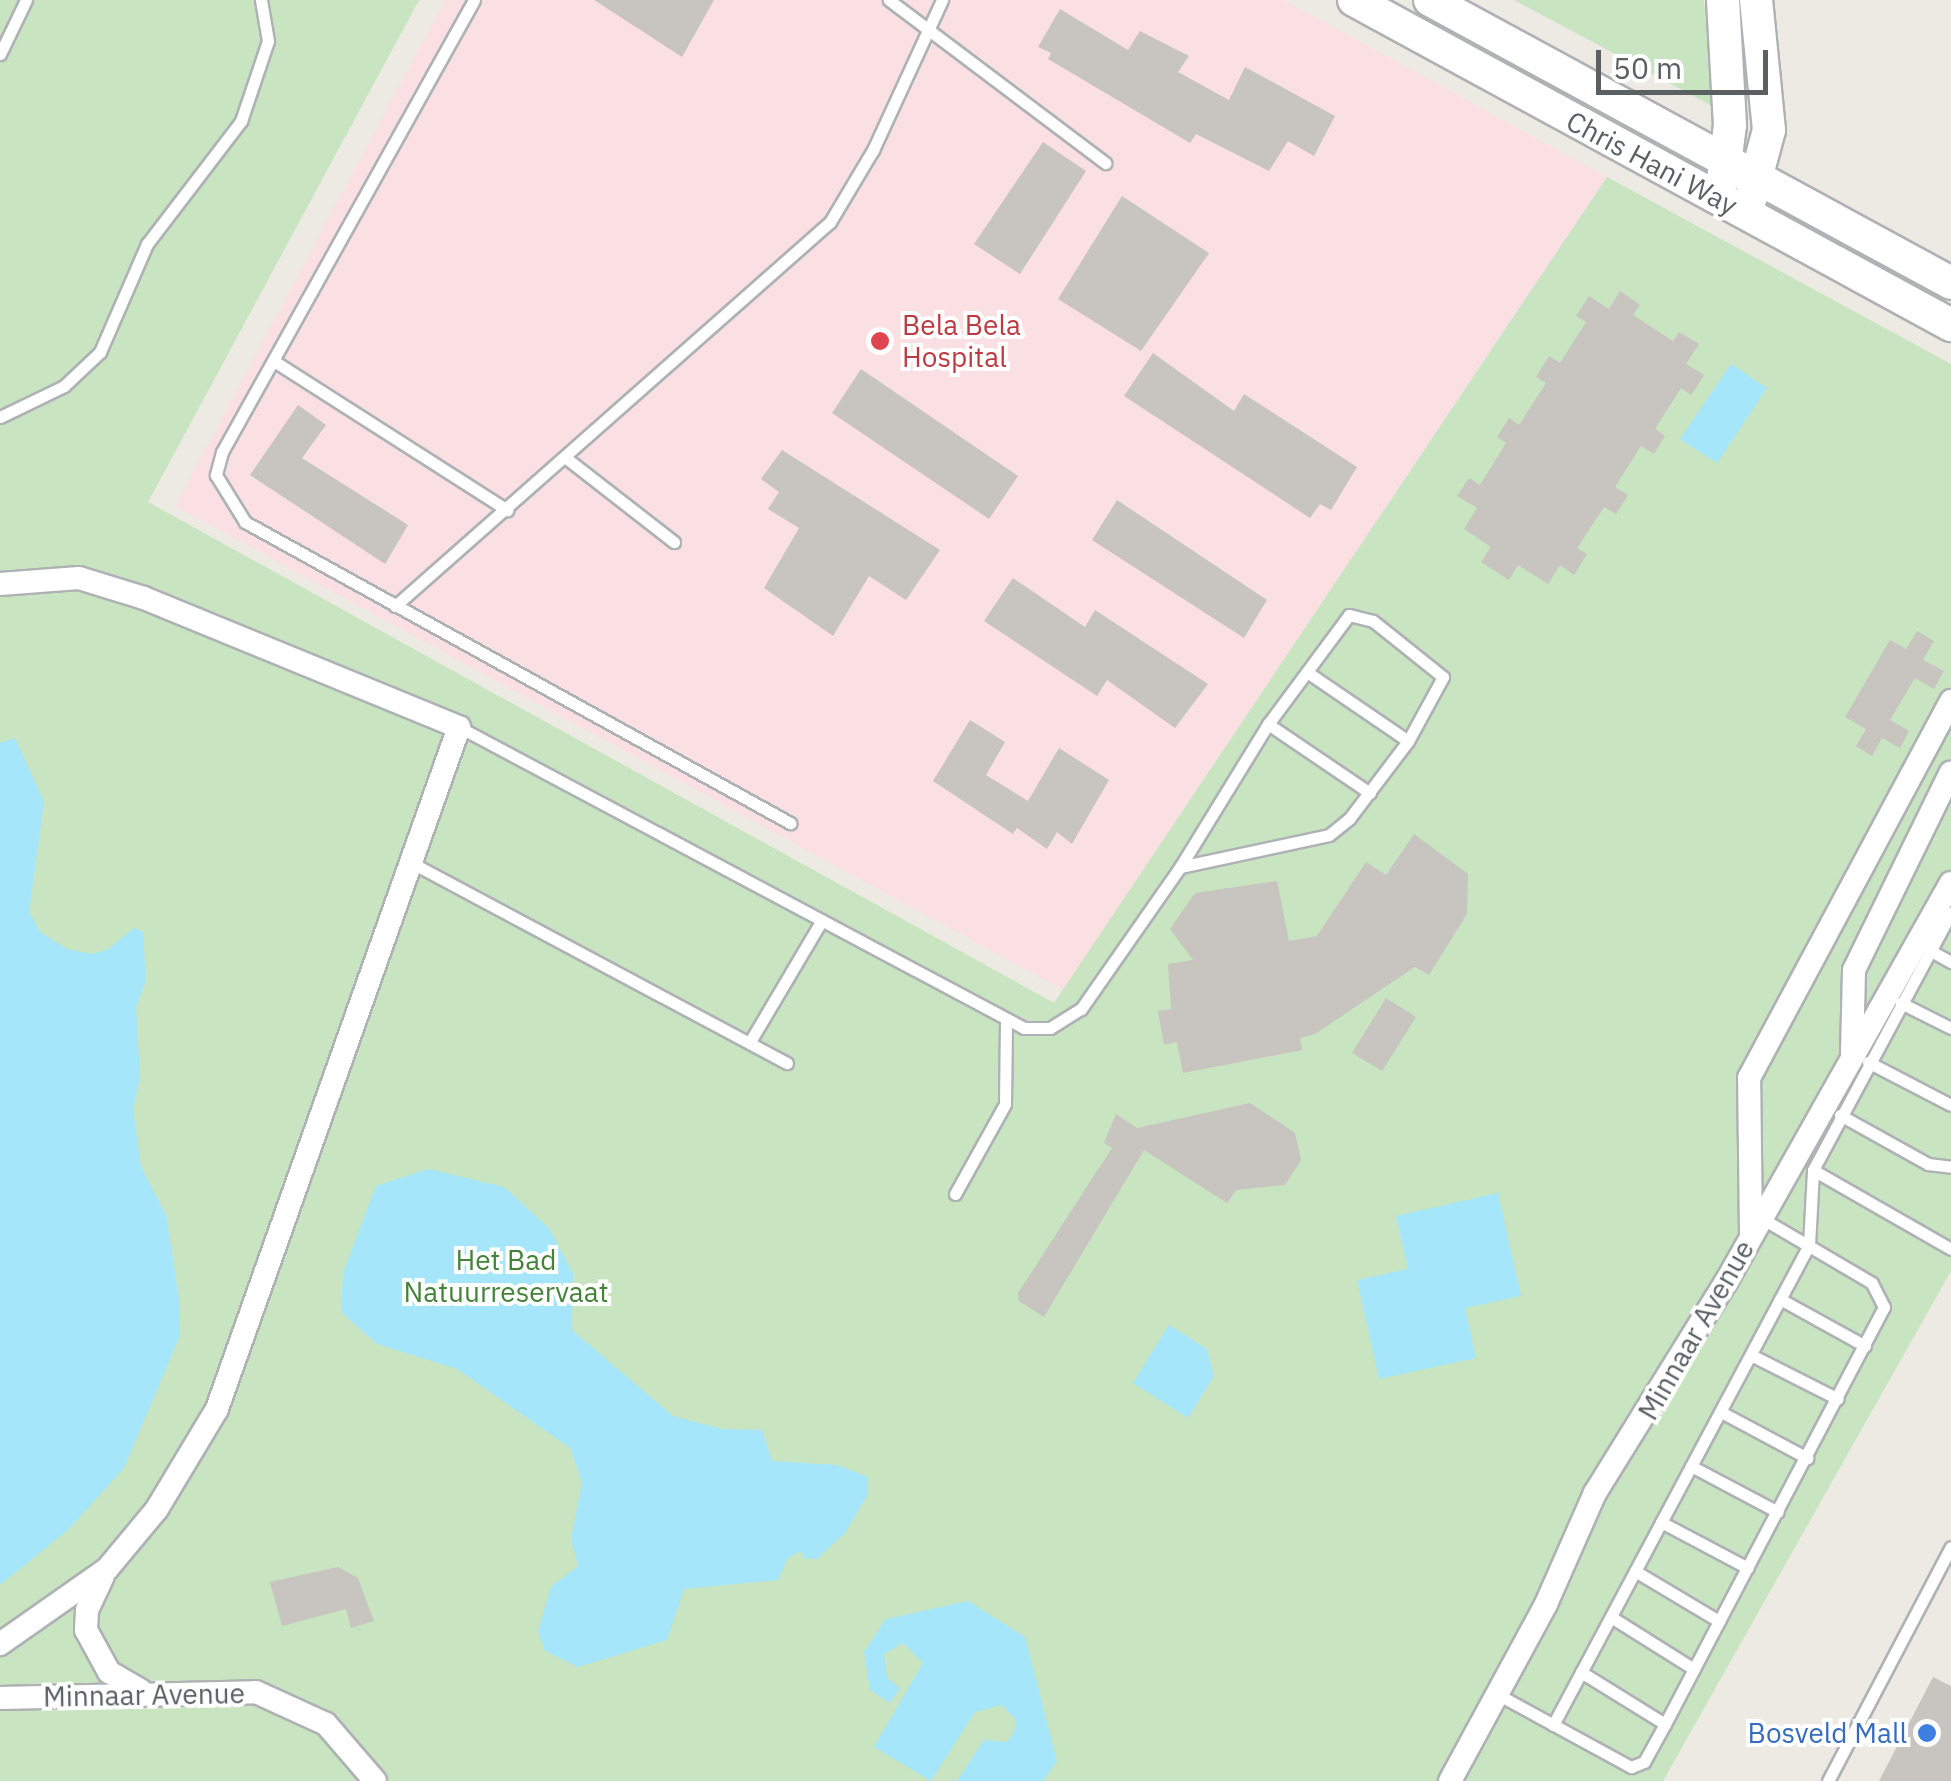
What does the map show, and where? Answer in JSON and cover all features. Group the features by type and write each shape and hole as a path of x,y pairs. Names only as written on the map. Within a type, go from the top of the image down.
{"main road":[{"name":"Chris Hani Way","path":"1354,0 1951,326"},
{"name":"Chris Hani Way","path":"1430,0 1951,283"},
{"path":"1723,0 1731,206"},
{"path":"1731,206 1758,181 1769,130 1756,0"},
{"path":"1460,58 1478,26"}],"street":[{"path":"0,584 78,578 144,598 460,728 216,1409 158,1509 106,1569 0,1644"},
{"path":"1756,1227 1748,1078 1951,701"},
{"path":"1860,1059 1854,970 1951,772"},
{"name":"Minnaar Avenue","path":"1450,1781 1595,1493 1860,1059 1951,883"},
{"path":"106,1569 87,1610 86,1630 110,1672 140,1690"},
{"name":"Minnaar Avenue","path":"0,1698 140,1690 256,1692 326,1724 375,1781"}],"lane":[{"path":"0,54 26,0"},
{"path":"0,417 64,386 100,352 147,244 241,122 268,41 261,0"},
{"path":"474,0 222,452 216,476 226,499 245,522 790,823"},
{"path":"889,0 929,26 1105,163"},
{"path":"395,606 779,274 843,206 942,0"},
{"path":"274,361 507,510"},
{"path":"566,458 674,542"},
{"path":"460,728 1024,1028 1050,1028 1081,1009 1180,867 1268,724 1349,616 1372,621 1443,676 1408,740 1370,793 1329,834 1180,867"},
{"path":"1306,672 1408,740"},
{"path":"1268,724 1370,793"},
{"path":"412,863 751,1040 786,1063"},
{"path":"1553,1725 1809,1245 1812,1170 1840,1115 1860,1059 1900,1003 1951,913"},
{"path":"751,1040 822,920"},
{"path":"1931,950 1951,962"},
{"path":"1900,1003 1951,1028"},
{"path":"955,1194 1005,1104 1006,1018"},
{"path":"1860,1059 1951,1105"},
{"path":"1840,1115 1928,1164 1951,1167"},
{"path":"1812,1170 1951,1249"},
{"path":"1496,1694 1631,1767 1644,1762 1666,1724 1884,1307 1882,1295 1809,1245 1756,1227"},
{"path":"1780,1300 1865,1346"},
{"path":"1751,1355 1838,1399"},
{"path":"1721,1412 1807,1458"},
{"path":"1691,1466 1778,1512"},
{"path":"1661,1522 1748,1568"},
{"path":"1828,1781 1951,1548"},
{"path":"1636,1571 1719,1622"},
{"path":"1611,1616 1694,1668"},
{"path":"1581,1672 1666,1724"}],"shaded area":[{"name":"Bela Bela Hospital","path":"445,0 1284,0 1607,177 1063,990 175,506"}],"green space":[{"name":"Het Bad Natuurreservaat","path":"0,0 419,0 148,502 1054,1003 1607,177 1951,364 1951,1271 1663,1781 0,1781"},
{"path":"1514,0 1704,0 1714,107"}],"water":[{"path":"1731,364 1767,388 1717,463 1680,439"},
{"path":"15,738 44,802 29,912 40,932 67,949 91,954 107,950 134,928 143,932 146,981 136,1007 140,1077 133,1110 141,1167 166,1215 180,1305 179,1338 124,1468 68,1530 0,1585 0,743"},
{"path":"428,1169 504,1187 549,1228 573,1274 572,1330 673,1416 722,1429 762,1430 772,1461 837,1465 868,1477 868,1494 845,1533 817,1559 804,1558 801,1551 788,1558 778,1580 684,1589 667,1640 578,1667 545,1651 538,1631 551,1587 578,1566 571,1539 582,1482 570,1448 457,1369 377,1344 341,1312 343,1273 376,1186"},
{"path":"1498,1193 1521,1296 1465,1308 1476,1358 1379,1379 1357,1280 1408,1269 1396,1216"},
{"path":"1169,1325 1207,1349 1214,1376 1188,1418 1133,1383"},
{"path":"968,1601 1025,1637 1057,1761 1043,1781 957,1781 984,1740 1007,1742 1014,1732 1016,1720 1002,1705 975,1712 931,1781 874,1747 923,1663 903,1643 884,1654 887,1678 900,1688 890,1703 870,1690 864,1652 886,1619"}],"building":[{"path":"594,0 714,0 682,57"},
{"path":"1060,9 1128,50 1140,31 1189,56 1178,72 1229,100 1245,67 1335,116 1314,156 1288,141 1269,171 1196,134 1190,143 1048,59 1051,53 1038,47"},
{"path":"1043,142 1086,171 1020,274 974,244"},
{"path":"1122,196 1209,253 1141,351 1058,299"},
{"path":"1620,291 1640,305 1633,315 1673,341 1679,332 1699,344 1686,364 1704,375 1691,395 1681,388 1655,429 1665,436 1654,454 1641,446 1615,487 1628,495 1616,514 1604,507 1577,548 1587,554 1574,575 1560,565 1548,584 1518,565 1509,580 1481,562 1491,547 1464,529 1477,508 1457,496 1469,478 1480,485 1506,443 1497,437 1509,418 1519,425 1546,383 1536,377 1549,356 1560,363 1586,322 1576,316 1589,296 1609,309"},
{"path":"1153,353 1234,411 1244,394 1357,467 1331,510 1320,504 1310,518 1124,396"},
{"path":"861,369 1018,476 989,519 832,413"},
{"path":"298,405 326,425 302,458 408,525 385,564 250,475"},
{"path":"782,450 940,550 906,600 869,576 833,636 764,588 799,528 768,509 779,492 761,479"},
{"path":"1117,500 1267,600 1244,638 1092,540"},
{"path":"1013,578 1085,627 1095,610 1208,684 1175,728 1107,680 1097,696 984,621"},
{"path":"1917,631 1934,641 1923,660 1944,671 1934,689 1915,678 1890,720 1909,731 1900,748 1882,738 1872,756 1856,746 1866,729 1845,717 1890,640 1906,649"},
{"path":"970,720 1005,742 986,775 1028,801 1059,748 1109,780 1072,844 1057,832 1047,849 1017,828 1013,834 933,781"},
{"path":"1414,834 1468,874 1467,914 1429,975 1415,967 1315,1034 1300,1038 1302,1050 1183,1073 1177,1042 1164,1045 1158,1011 1171,1009 1168,964 1193,960 1170,929 1195,893 1277,881 1289,941 1317,936 1366,862 1386,875"},
{"path":"1386,998 1416,1017 1382,1071 1352,1053"},
{"path":"1250,1103 1295,1133 1301,1160 1285,1185 1236,1190 1227,1203 1144,1150 1044,1317 1019,1301 1018,1293 1112,1148 1104,1143 1116,1114 1137,1128"},
{"path":"338,1567 358,1578 374,1621 351,1628 346,1609 282,1626 270,1582"},
{"name":"Bosveld Mall","path":"1933,1677 1951,1686 1951,1781 1879,1781"}],"place":[{"name":"Bela Bela Hospital","path":"880,341"},
{"name":"Bosveld Mall","path":"1927,1733"}]}
